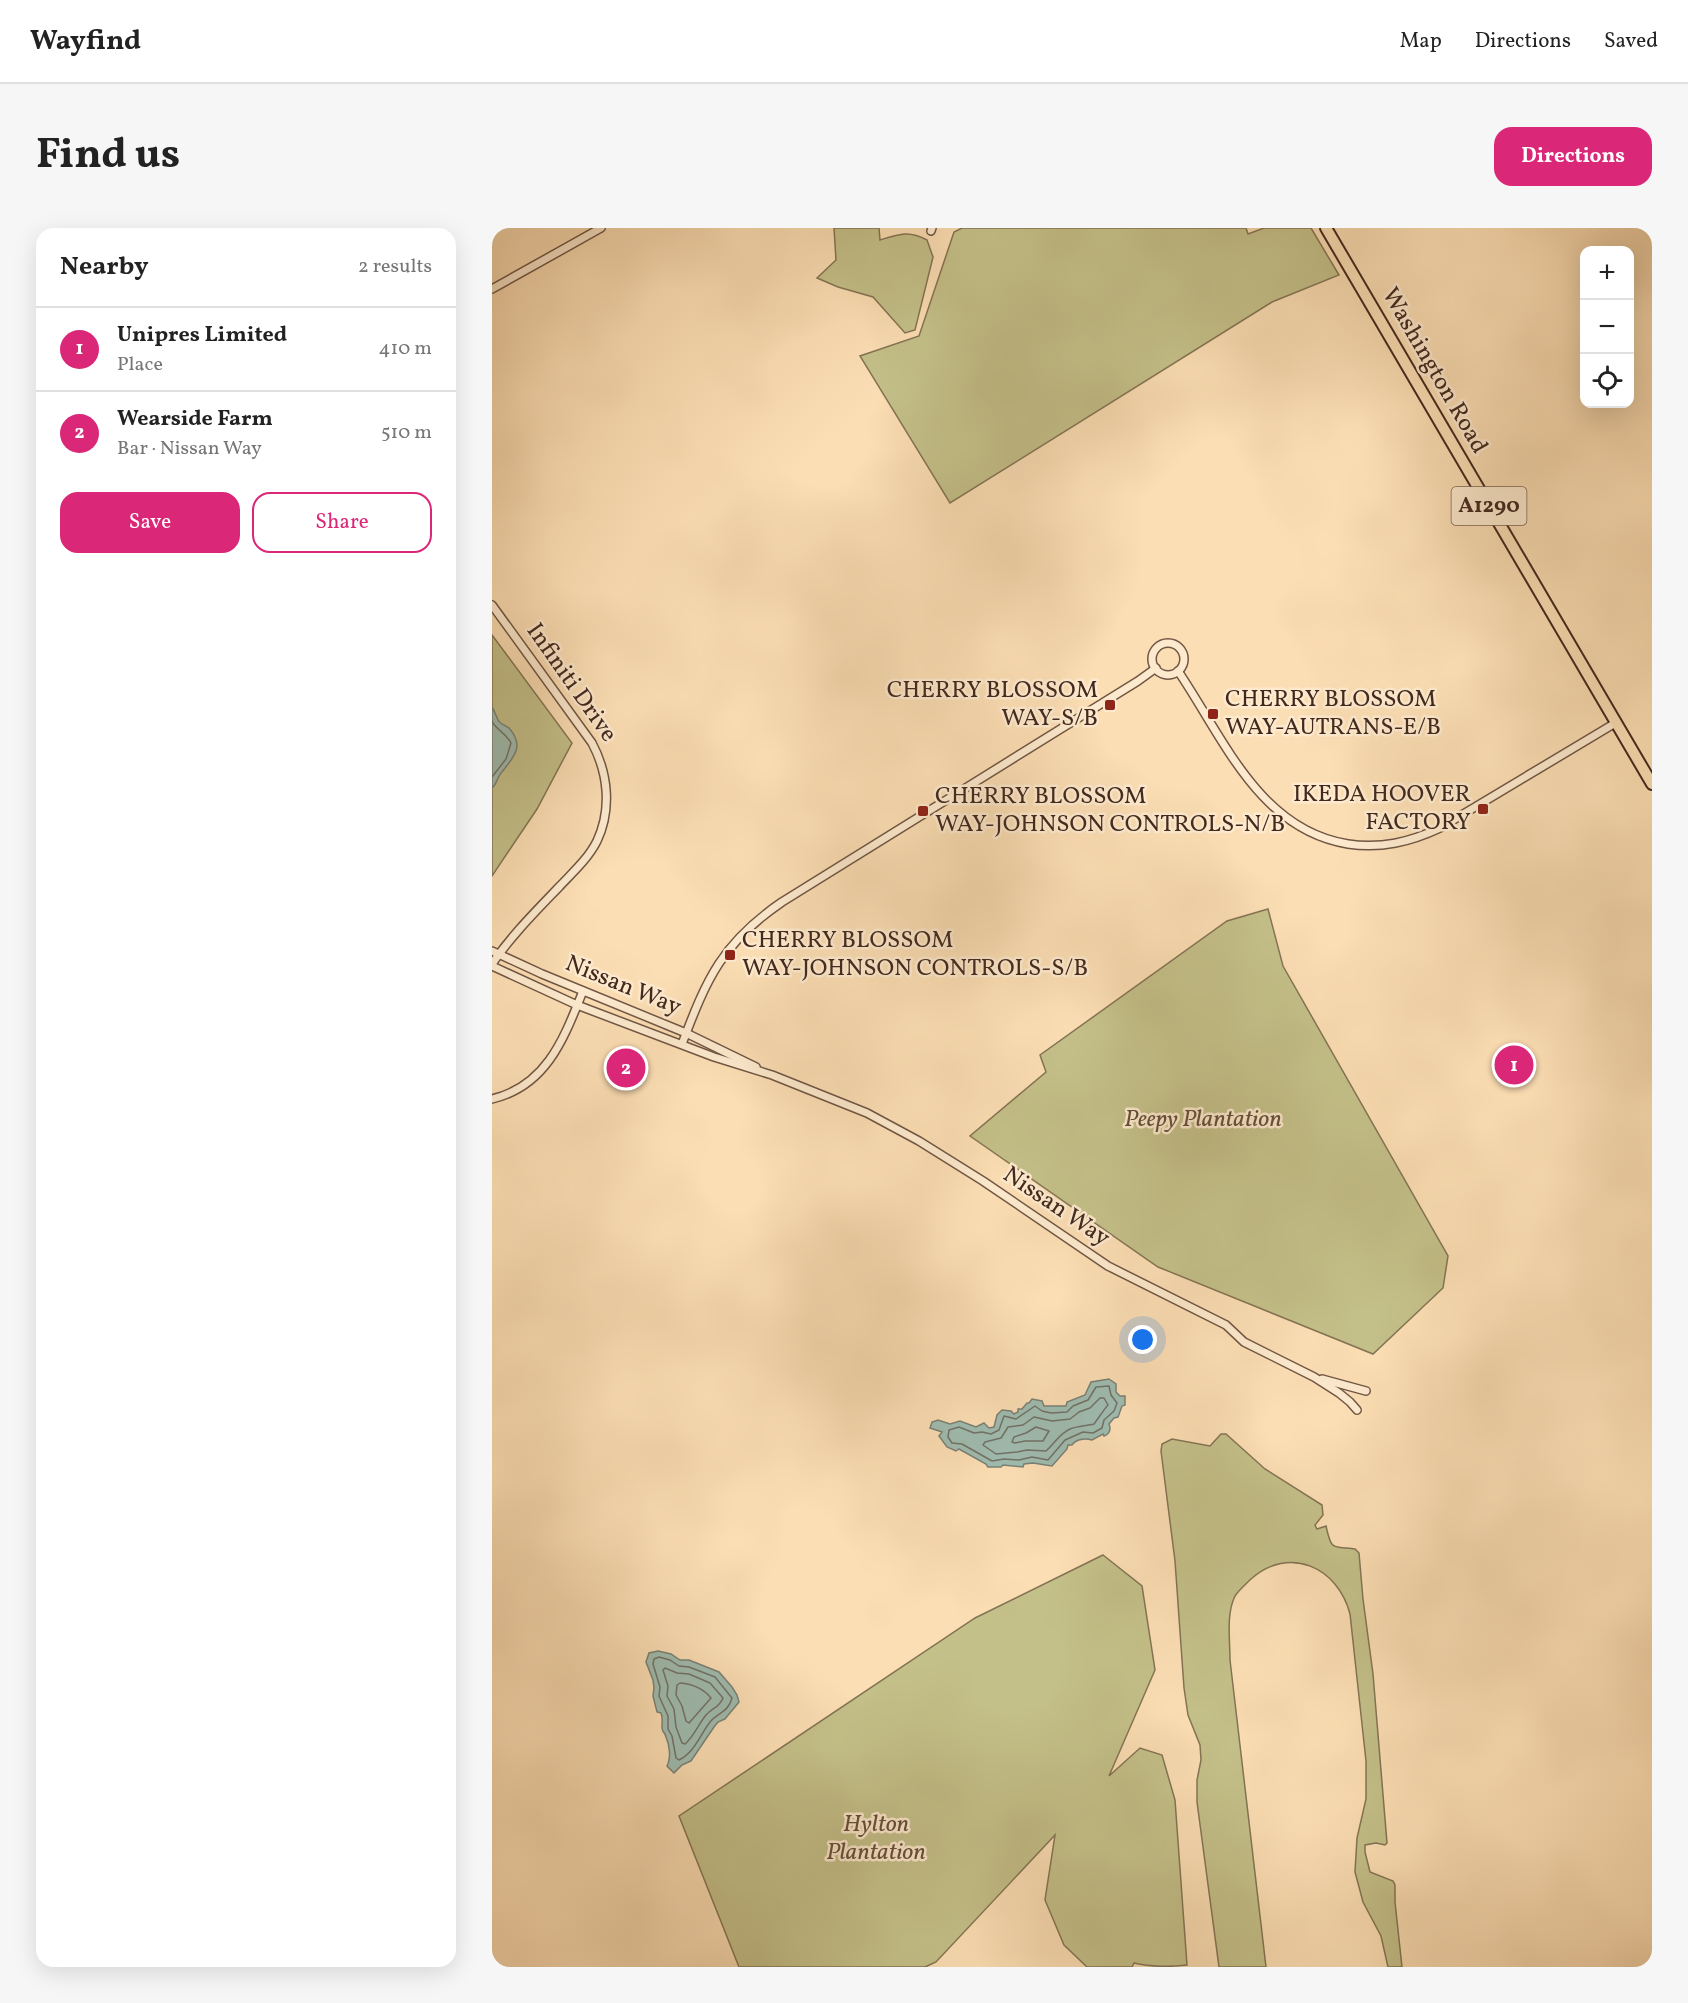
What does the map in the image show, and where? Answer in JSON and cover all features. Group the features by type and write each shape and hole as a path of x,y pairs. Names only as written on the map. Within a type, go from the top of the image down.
{"main road":[{"name":"Washington Road","path":"1326,228 1652,784"}],"street":[{"path":"492,289 601,228"},
{"name":"Infiniti Drive","path":"492,605 592,742 603,768 606,794 606,808 600,833 591,851 496,952 492,965"},
{"path":"1170,643 1179,647 1184,654 1184,664 1178,671 1174,674 1164,674 1156,668 1153,658 1160,645 1170,643"},
{"path":"681,1044 720,959 740,935 758,920 782,902 1156,668"},
{"path":"1178,671 1246,776 1275,810 1301,829 1354,845 1398,844 1440,828 1617,722"},
{"name":"Nissan Way","path":"496,952 686,1033 772,1075 867,1113 920,1141 984,1181 1108,1266 1226,1325 1244,1342 1314,1377"},
{"name":"Nissan Way","path":"492,965 577,1005 714,1057 772,1075"},
{"path":"492,1099 519,1088 542,1071 556,1050 583,991"},
{"path":"1314,1377 1366,1391"},
{"path":"1314,1377 1350,1402 1357,1410"}],"green space":[{"path":"834,228 879,228 880,240 904,234 915,235 927,240 933,257 915,330 905,333 873,297 817,278 836,260"},
{"path":"962,228 1246,228 1248,234 1264,228 1311,228 1339,275 1272,302 950,503 860,356 919,336 954,232"},
{"path":"492,635 572,743 537,809 492,876"},
{"name":"Peepy Plantation","path":"1268,909 1283,966 1448,1256 1443,1288 1373,1354 1158,1267 970,1136 1046,1072 1040,1055 1227,921"},
{"path":"1221,1434 1226,1434 1265,1469 1322,1505 1323,1515 1315,1525 1317,1529 1326,1526 1332,1545 1355,1549 1359,1553 1373,1674 1387,1843 1385,1845 1376,1843 1365,1845 1365,1852 1370,1872 1393,1881 1395,1885 1402,1967 1388,1967 1381,1936 1363,1902 1355,1872 1357,1838 1366,1799 1366,1761 1350,1614 1335,1584 1323,1573 1310,1566 1296,1563 1281,1564 1266,1569 1251,1579 1235,1596 1230,1611 1230,1660 1266,1967 1219,1967 1197,1802 1200,1745 1188,1715 1184,1688 1175,1561 1161,1451 1162,1444 1172,1439 1210,1446"},
{"name":"Hylton Plantation","path":"1103,1555 1142,1586 1155,1670 1109,1776 1140,1748 1162,1755 1175,1800 1187,1965 1161,1966 1134,1963 1132,1967 1087,1967 1064,1945 1045,1900 1055,1835 936,1962 925,1967 739,1967 679,1816 975,1618"}],"water":[{"path":"492,707 499,721 514,734 517,746 492,788"},
{"path":"1109,1379 1116,1384 1116,1392 1120,1396 1125,1396 1125,1405 1122,1406 1118,1417 1109,1424 1109,1433 1092,1440 1076,1441 1068,1445 1052,1466 1033,1463 1024,1464 1023,1467 1003,1465 988,1467 959,1449 956,1451 947,1447 939,1436 942,1432 930,1428 932,1422 938,1420 950,1424 960,1421 976,1427 984,1423 989,1428 994,1427 997,1415 1002,1410 1011,1411 1014,1414 1032,1399 1042,1401 1044,1406 1066,1406 1067,1402 1085,1395 1091,1382"},
{"path":"658,1651 719,1672 732,1687 739,1702 725,1719 718,1722 691,1761 682,1765 674,1773 667,1766 668,1744 662,1730 661,1713 657,1712 653,1696 653,1680 646,1662 649,1653"}],"place":[{"name":"CHERRY BLOSSOM WAY-S/B","path":"1110,705"},
{"name":"CHERRY BLOSSOM WAY-AUTRANS-E/B","path":"1213,714"},
{"name":"IKEDA HOOVER FACTORY","path":"1483,809"},
{"name":"CHERRY BLOSSOM WAY-JOHNSON CONTROLS-N/B","path":"923,811"},
{"name":"CHERRY BLOSSOM WAY-JOHNSON CONTROLS-S/B","path":"730,955"},
{"name":"Unipres Limited","path":"1514,1065"},
{"name":"Wearside Farm","path":"626,1068"}]}
